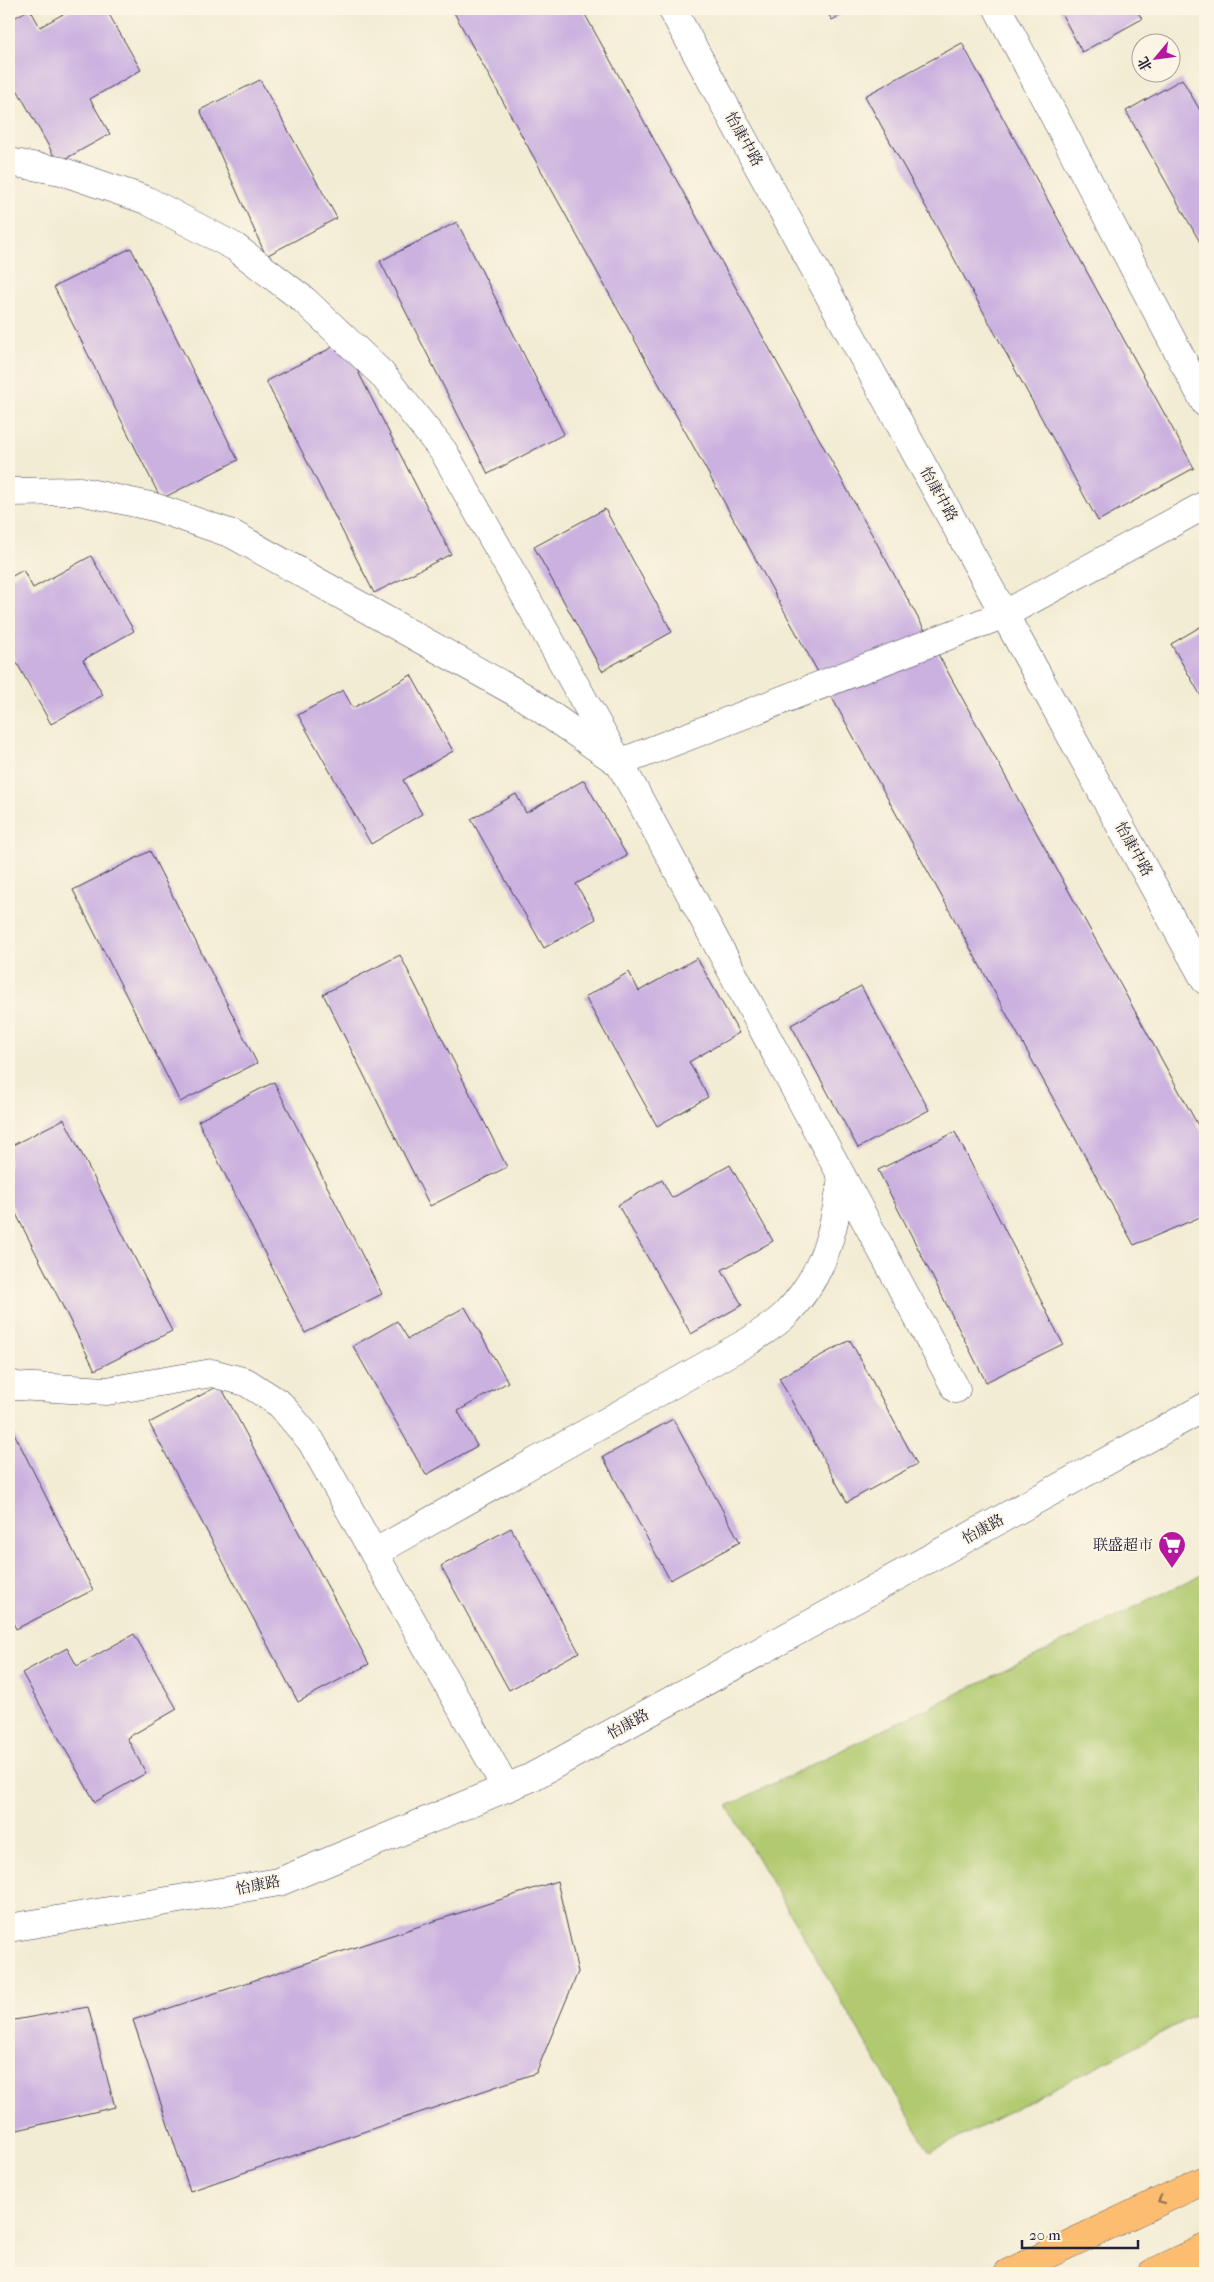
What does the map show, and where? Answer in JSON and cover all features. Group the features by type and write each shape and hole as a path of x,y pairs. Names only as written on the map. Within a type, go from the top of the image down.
{"highway":[{"path":"1008,2273 1205,2180"},
{"path":"1152,2273 1205,2248"}],"street":[{"name":"怡康中路","path":"672,9 1006,614 1205,980"},
{"path":"998,9 1205,403"},
{"path":"9,162 61,171 146,200 235,247 304,300 381,373 444,452 619,763 956,1389"},
{"path":"9,492 80,490 154,507 232,534 524,697 619,763"},
{"path":"619,763 1006,614 1205,505"},
{"path":"374,1553 751,1340 785,1316 816,1276 834,1228 842,1176"},
{"path":"9,1383 16,1386 107,1391 212,1373 246,1382 280,1404 311,1441 506,1788"},
{"name":"怡康路","path":"9,1928 280,1882 506,1788 538,1773 1205,1407"}],"green space":[{"path":"1205,1573 1205,2010 930,2153 727,1806"}],"building":[{"path":"30,9 40,27 72,9 106,9 141,70 90,99 110,134 58,163 9,75 9,21"},
{"path":"452,9 582,9 1205,1138 1205,1215 1134,1245"},
{"path":"825,9 851,9 832,20"},
{"path":"1059,9 1136,9 1142,19 1082,52"},
{"path":"962,43 1194,468 1098,521 865,96"},
{"path":"1182,79 1205,119 1205,251 1126,111 1177,82 1182,82"},
{"path":"260,80 337,218 266,256 200,110"},
{"path":"457,222 564,434 488,474 380,261"},
{"path":"131,248 238,460 161,499 54,287"},
{"path":"343,342 451,554 374,593 266,381"},
{"path":"605,509 672,632 602,671 534,547"},
{"path":"91,556 134,631 83,660 103,695 51,724 9,649 9,578 23,570 33,588"},
{"path":"1205,624 1205,703 1171,644"},
{"path":"411,675 453,751 403,780 422,814 371,844 298,715 343,690 353,708"},
{"path":"584,780 627,856 576,884 596,919 544,948 471,819 516,794 526,813"},
{"path":"150,851 257,1063 180,1102 73,890"},
{"path":"400,955 507,1167 430,1206 323,994"},
{"path":"697,958 739,1033 689,1062 708,1097 657,1126 585,997 629,972 639,991"},
{"path":"861,986 929,1110 858,1148 791,1025"},
{"path":"274,1082 382,1294 305,1333 198,1121"},
{"path":"64,1119 172,1331 95,1370 9,1200 9,1147"},
{"path":"955,1132 1063,1344 986,1382 878,1170"},
{"path":"730,1165 773,1241 722,1270 742,1305 691,1334 618,1205 662,1180 672,1198"},
{"path":"465,1307 508,1382 458,1411 477,1446 426,1475 353,1346 397,1321 408,1339"},
{"path":"850,1340 917,1464 847,1502 779,1378"},
{"path":"220,1385 369,1664 298,1702 149,1423"},
{"path":"673,1419 740,1542 670,1580 603,1457"},
{"path":"9,1423 93,1590 16,1629 9,1614"},
{"path":"511,1528 579,1652 509,1690 441,1566"},
{"path":"134,1634 177,1709 127,1738 146,1773 95,1802 22,1673 67,1648 77,1666"},
{"path":"557,1881 578,1972 536,2073 190,2191 133,2020"},
{"path":"88,2007 115,2107 9,2132 9,2021"}],"place":[{"name":"联盛超市","path":"1172,1569"}]}
